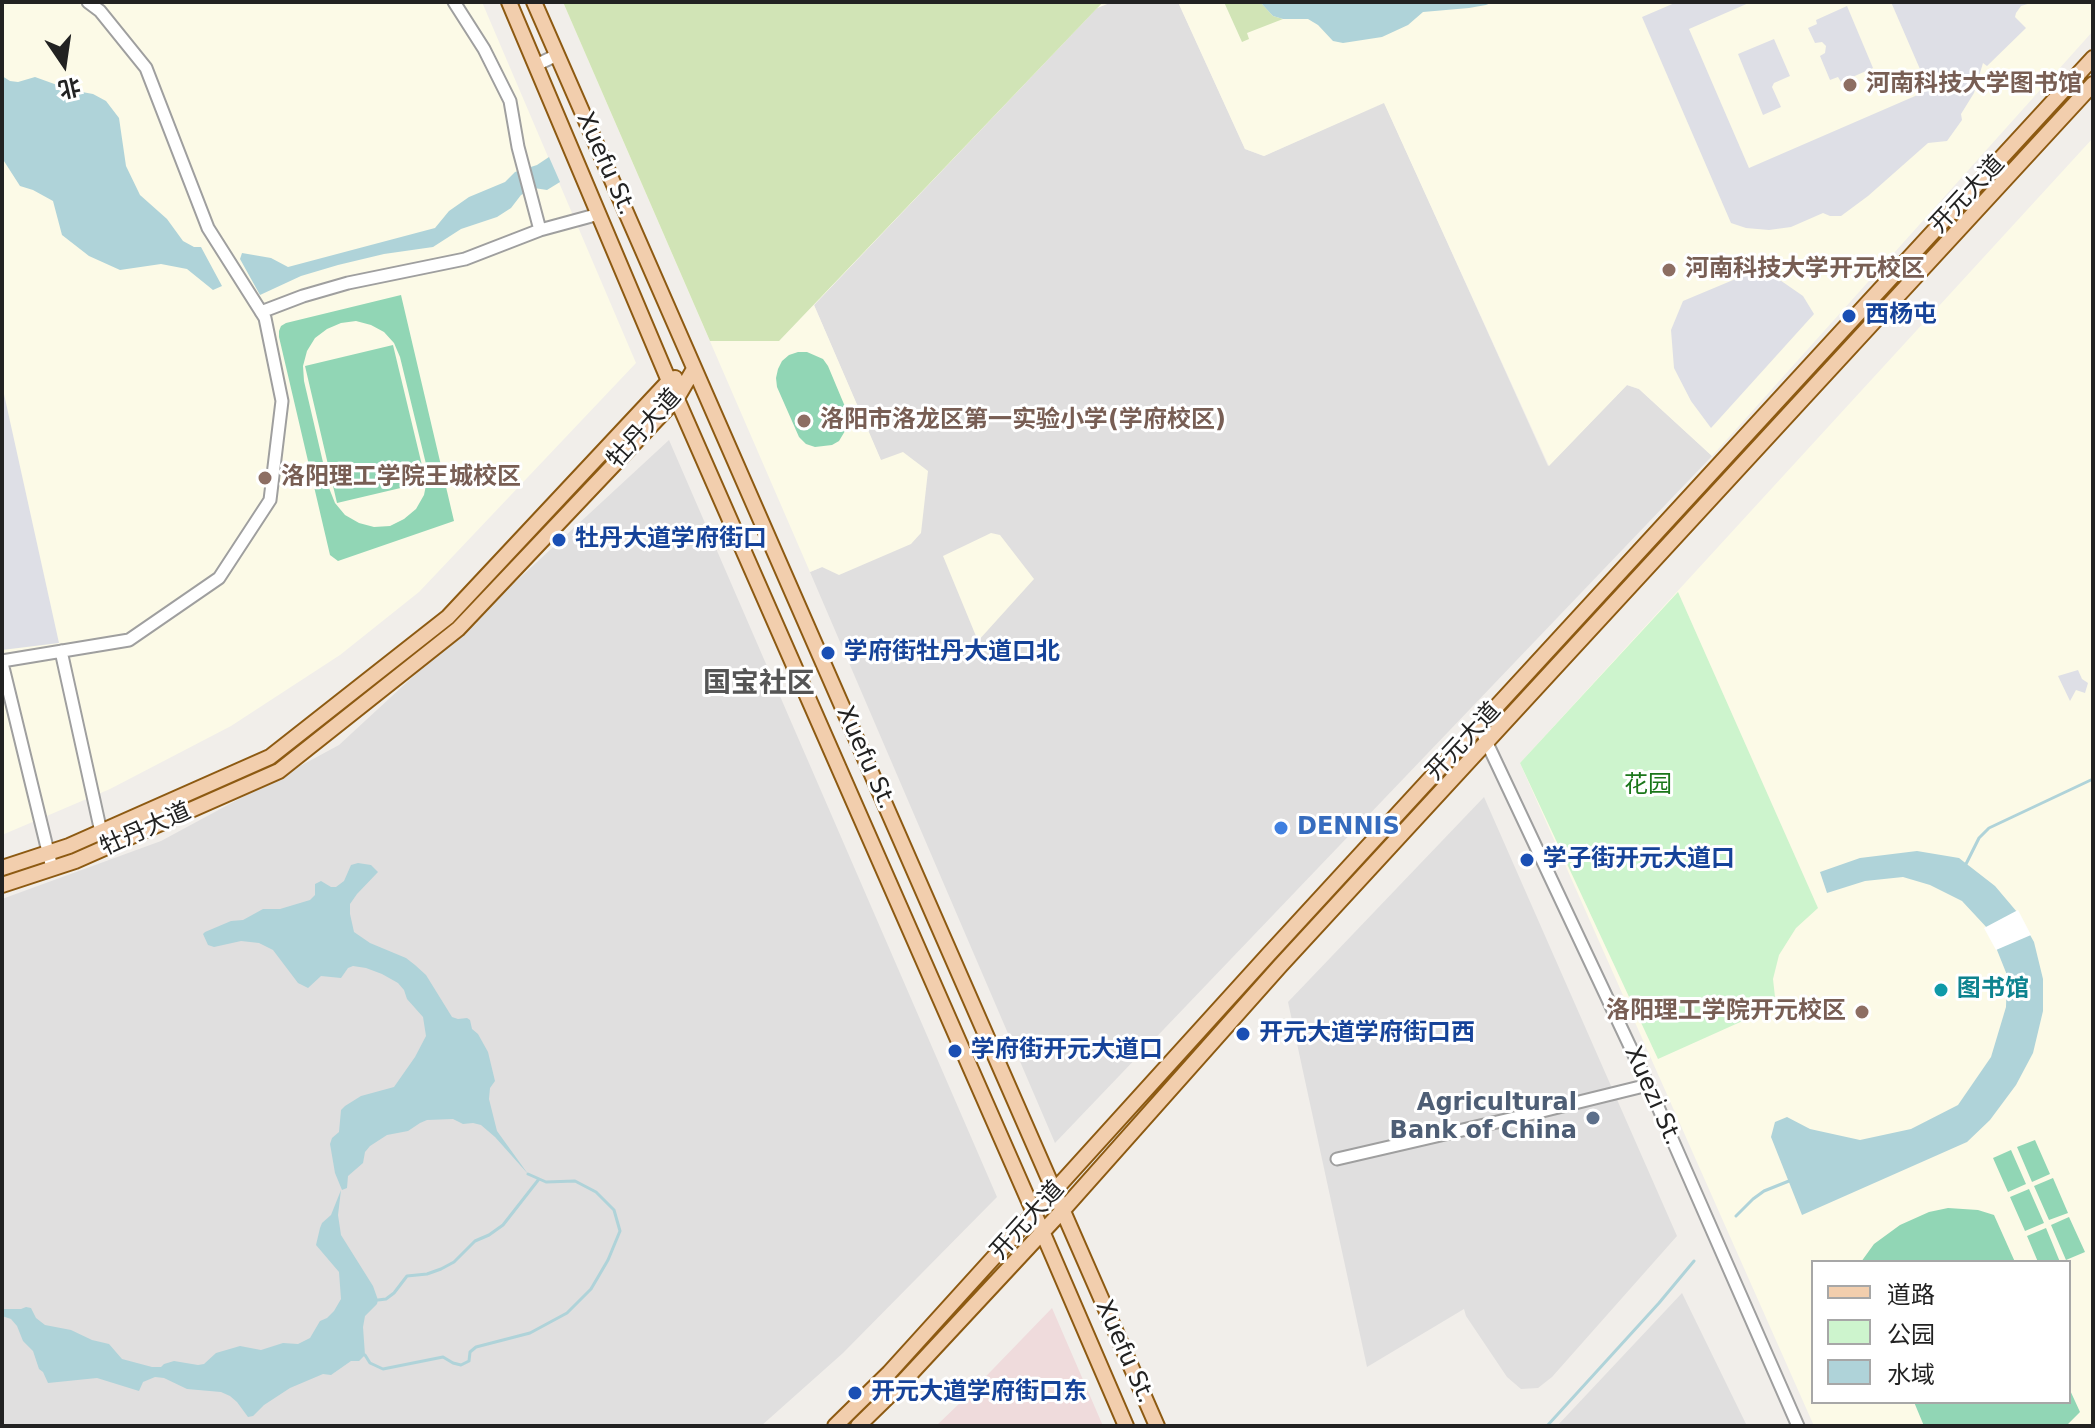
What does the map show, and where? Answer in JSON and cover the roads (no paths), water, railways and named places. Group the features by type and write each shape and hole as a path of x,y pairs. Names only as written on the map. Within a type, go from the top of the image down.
{"main road":[{"name":"Xuefu St.","path":"509,2 669,381 1126,1426"},
{"name":"Xuefu St.","path":"534,2 1157,1426"},
{"name":"开元大道","path":"835,1426 889,1373 1268,955 2093,58"},
{"name":"开元大道","path":"858,1426 1063,1210 1280,966 2093,84"},
{"name":"牡丹大道","path":"2,868 101,832 270,757 448,617 669,381 694,369"},
{"name":"牡丹大道","path":"2,885 108,846 279,771 458,629 677,398 694,369"}],"street":[{"path":"52,868 2,662 129,640 219,578 270,500 282,401 265,318 208,228 146,68 100,11 88,2"},
{"path":"454,2 484,49 510,101 540,230"},
{"path":"536,65 557,55"},
{"path":"261,312 348,283 465,259 540,230 599,214"},
{"path":"61,651 101,832 108,846"},
{"name":"Xuezi St.","path":"1477,728 1646,1086 1795,1426"},
{"path":"1337,1159 1646,1086"}],"water":[{"path":"1260,2 1493,2 1469,8 1423,12 1408,25 1382,37 1343,43 1333,41 1308,19 1273,16"},
{"path":"2,76 18,82 35,77 93,94 106,101 119,118 126,166 140,195 167,219 183,241 201,247 222,286 213,290 187,269 161,264 120,270 89,256 62,235 53,201 20,186 2,158"},
{"path":"549,157 560,182 547,190 534,188 521,195 511,208 497,217 461,229 433,247 338,265 301,276 260,295 240,259 242,253 271,258 288,267 435,228 449,211 469,197 505,182 515,172 537,165"},
{"path":"1917,851 1959,858 1995,886 2017,912 2034,942 2043,979 2043,1011 2033,1053 2016,1085 1990,1120 1967,1142 1802,1215 1771,1137 1775,1122 1787,1117 1810,1129 1860,1140 1911,1129 1958,1105 1991,1057 2006,1007 2007,975 1989,930 1962,901 1930,885 1903,877 1865,881 1827,893 1820,872 1860,858"},
{"path":"351,865 371,865 378,872 350,904 354,932 370,943 406,958 426,975 452,1017 470,1020 472,1029 488,1052 495,1081 490,1088 489,1099 497,1131 528,1174 481,1125 463,1124 453,1119 427,1120 408,1131 387,1135 370,1146 363,1163 348,1176 347,1188 342,1190 335,1173 330,1144 339,1132 341,1110 361,1096 394,1087 426,1036 423,1017 398,983 366,968 348,968 341,978 321,976 308,988 298,983 273,950 259,943 241,941 214,947 208,945 205,932 231,921 243,920 263,909 280,909 310,900 315,895 315,884 321,881 336,887 344,881"},
{"path":"341,1190 338,1215 341,1235 373,1286 378,1300 365,1316 365,1355 331,1375 323,1374 290,1388 253,1416 248,1417 237,1402 221,1392 187,1389 164,1378 155,1377 143,1382 139,1391 97,1378 48,1383 17,1326 11,1319 2,1316 2,1309 31,1308 36,1318 45,1325 71,1330 109,1344 122,1359 152,1367 174,1361 204,1364 216,1353 240,1346 261,1350 283,1343 298,1344 310,1338 320,1321 334,1311 341,1299 339,1272 316,1245 322,1223 331,1215"}],"waterway":[{"path":"1966,864 1979,838 1989,828 2093,779"},
{"path":"365,1355 370,1363 383,1369 443,1357 461,1365 469,1361 470,1352 476,1347 530,1333 567,1313 591,1289 620,1231 614,1210 596,1192 575,1181 546,1182 528,1174"},
{"path":"378,1300 394,1293 407,1276 427,1274 454,1262 475,1241 503,1225 539,1179"},
{"path":"1736,1216 1764,1191 1789,1181"},
{"path":"1547,1426 1694,1261"}],"place":[{"name":"河南科技大学图书馆","path":"1850,85"},
{"name":"河南科技大学开元校区","path":"1669,270"},
{"name":"西杨屯","path":"1849,316"},
{"name":"洛阳市洛龙区第一实验小学(学府校区)","path":"804,421"},
{"name":"洛阳理工学院王城校区","path":"265,478"},
{"name":"牡丹大道学府街口","path":"559,540"},
{"name":"学府街牡丹大道口北","path":"828,653"},
{"name":"DENNIS","path":"1281,828"},
{"name":"学子街开元大道口","path":"1527,860"},
{"name":"图书馆","path":"1941,990"},
{"name":"洛阳理工学院开元校区","path":"1862,1012"},
{"name":"开元大道学府街口西","path":"1243,1034"},
{"name":"学府街开元大道口","path":"955,1051"},
{"name":"Agricultural Bank of China","path":"1593,1118"},
{"name":"开元大道学府街口东","path":"855,1393"}],"district":[{"name":"国宝社区","path":"759,685"}],"park label":[{"name":"花园","path":"1648,786"}]}
